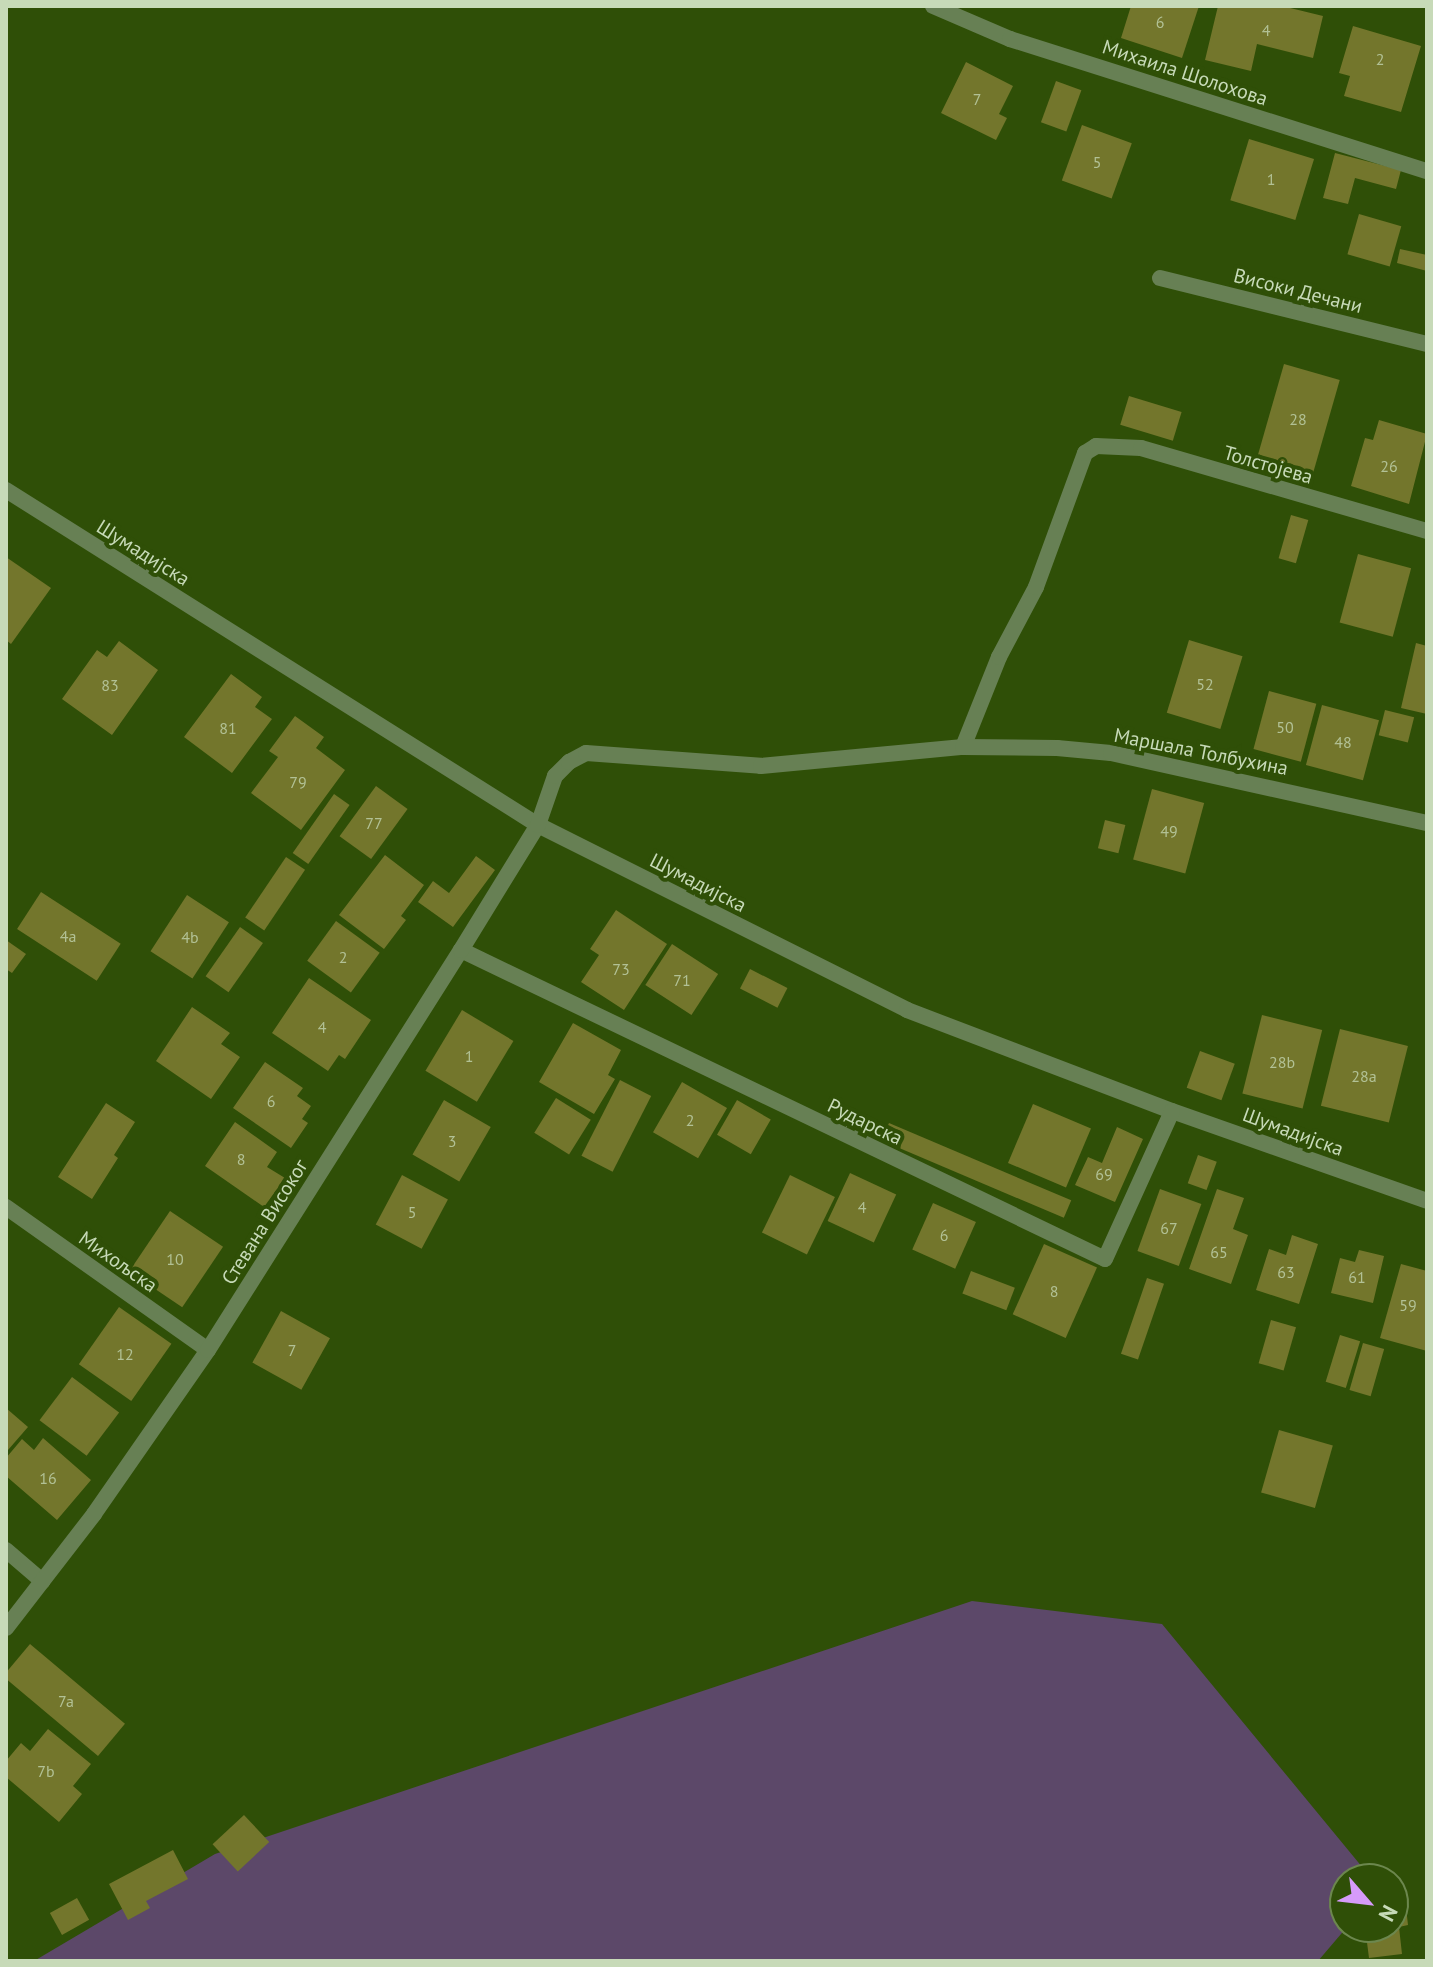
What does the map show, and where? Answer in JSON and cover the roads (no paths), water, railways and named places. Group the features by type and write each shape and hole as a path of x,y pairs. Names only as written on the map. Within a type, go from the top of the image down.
{"street":[{"name":"Михаила Шолохова","path":"933,6 1010,39 1427,171"},
{"name":"Високи Дечани","path":"1160,278 1427,344"},
{"name":"Толстојева","path":"963,747 999,657 1036,587 1085,453 1096,446 1141,448 1427,531"},
{"name":"Шумадијска","path":"6,490 538,825 907,1010 1172,1111 1427,1201"},
{"name":"Маршала Толбухина","path":"538,825 555,776 569,762 586,753 761,766 963,747 1057,748 1111,753 1427,823"},
{"name":"Стевана Високог","path":"6,1628 94,1514 208,1350 538,825"},
{"name":"Рударска","path":"461,950 1105,1259 1172,1111"},
{"name":"Михољска","path":"6,1207 208,1350"},
{"path":"6,1550 42,1581"}]}
